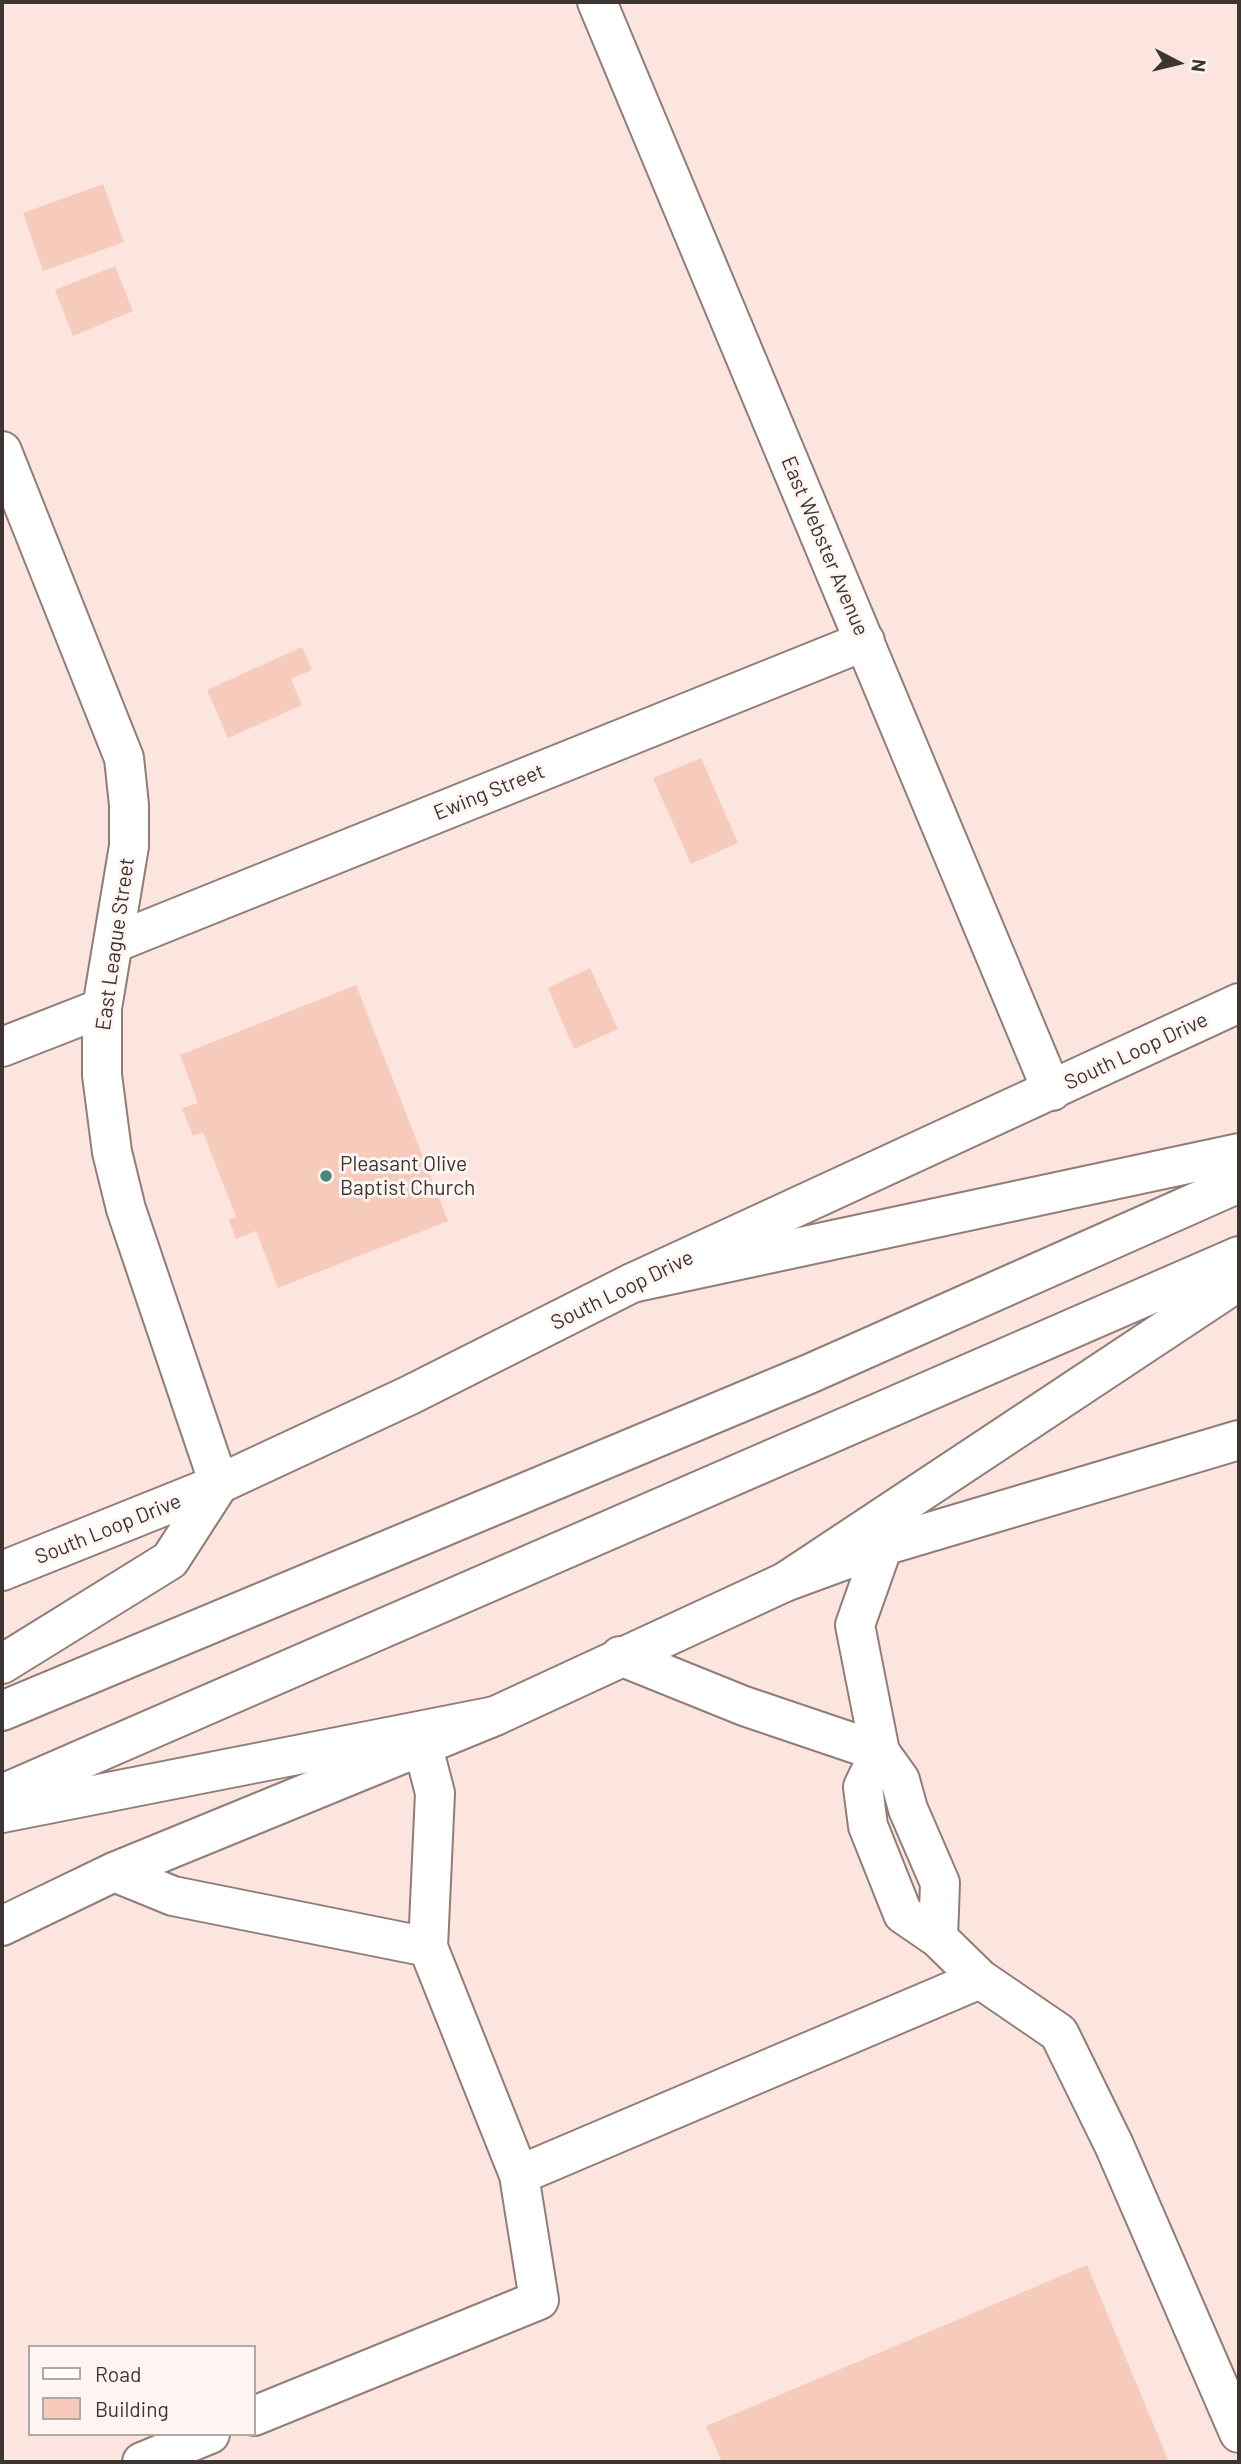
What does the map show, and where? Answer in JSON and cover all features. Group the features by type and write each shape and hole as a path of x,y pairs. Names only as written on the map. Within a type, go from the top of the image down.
{"main road":[{"name":"East Webster Avenue","path":"597,2 1052,1091"},
{"name":"East League Street","path":"2,451 124,758 129,805 129,845 102,1008 102,1075 112,1152 126,1209 219,1484"},
{"name":"Ewing Street","path":"114,943 865,640"},
{"name":"South Loop Drive","path":"2,1571 219,1484 410,1395 632,1283 1239,1003"},
{"path":"2,1047 102,1008"},
{"path":"632,1283 1239,1153"},
{"path":"2,1711 809,1374 1239,1183"},
{"path":"2,1794 1239,1256"},
{"path":"785,1582 1239,1281"},
{"path":"2,1926 114,1872 495,1716 785,1582 883,1546 1239,1440"},
{"path":"2,1664 170,1560 219,1484"},
{"path":"883,1546 855,1625 880,1752 900,1780 908,1809 940,1883 938,1938 980,1979 1059,2033 1119,2157 1239,2433"},
{"path":"621,1656 744,1706 880,1752"},
{"path":"2,1813 495,1716"},
{"path":"256,2415 539,2300 519,2175 428,1947 435,1793 423,1747"},
{"path":"114,1872 173,1896 428,1947"},
{"path":"519,2175 980,1979"},
{"path":"142,2462 205,2436"}],"building":[{"path":"103,184 124,242 43,271 23,213"},
{"path":"115,266 133,311 73,336 55,290"},
{"path":"302,647 312,670 291,679 302,705 228,738 207,690"},
{"path":"701,758 738,843 691,864 653,778"},
{"path":"590,968 618,1029 574,1049 548,988"},
{"name":"Pleasant Olive Baptist Church","path":"356,985 448,1221 278,1288 256,1231 236,1239 229,1220 236,1217 203,1132 193,1136 182,1108 198,1103 180,1055"},
{"path":"1087,2265 1169,2462 722,2462 706,2426"}],"place":[{"name":"Pleasant Olive Baptist Church","path":"326,1176"}]}
